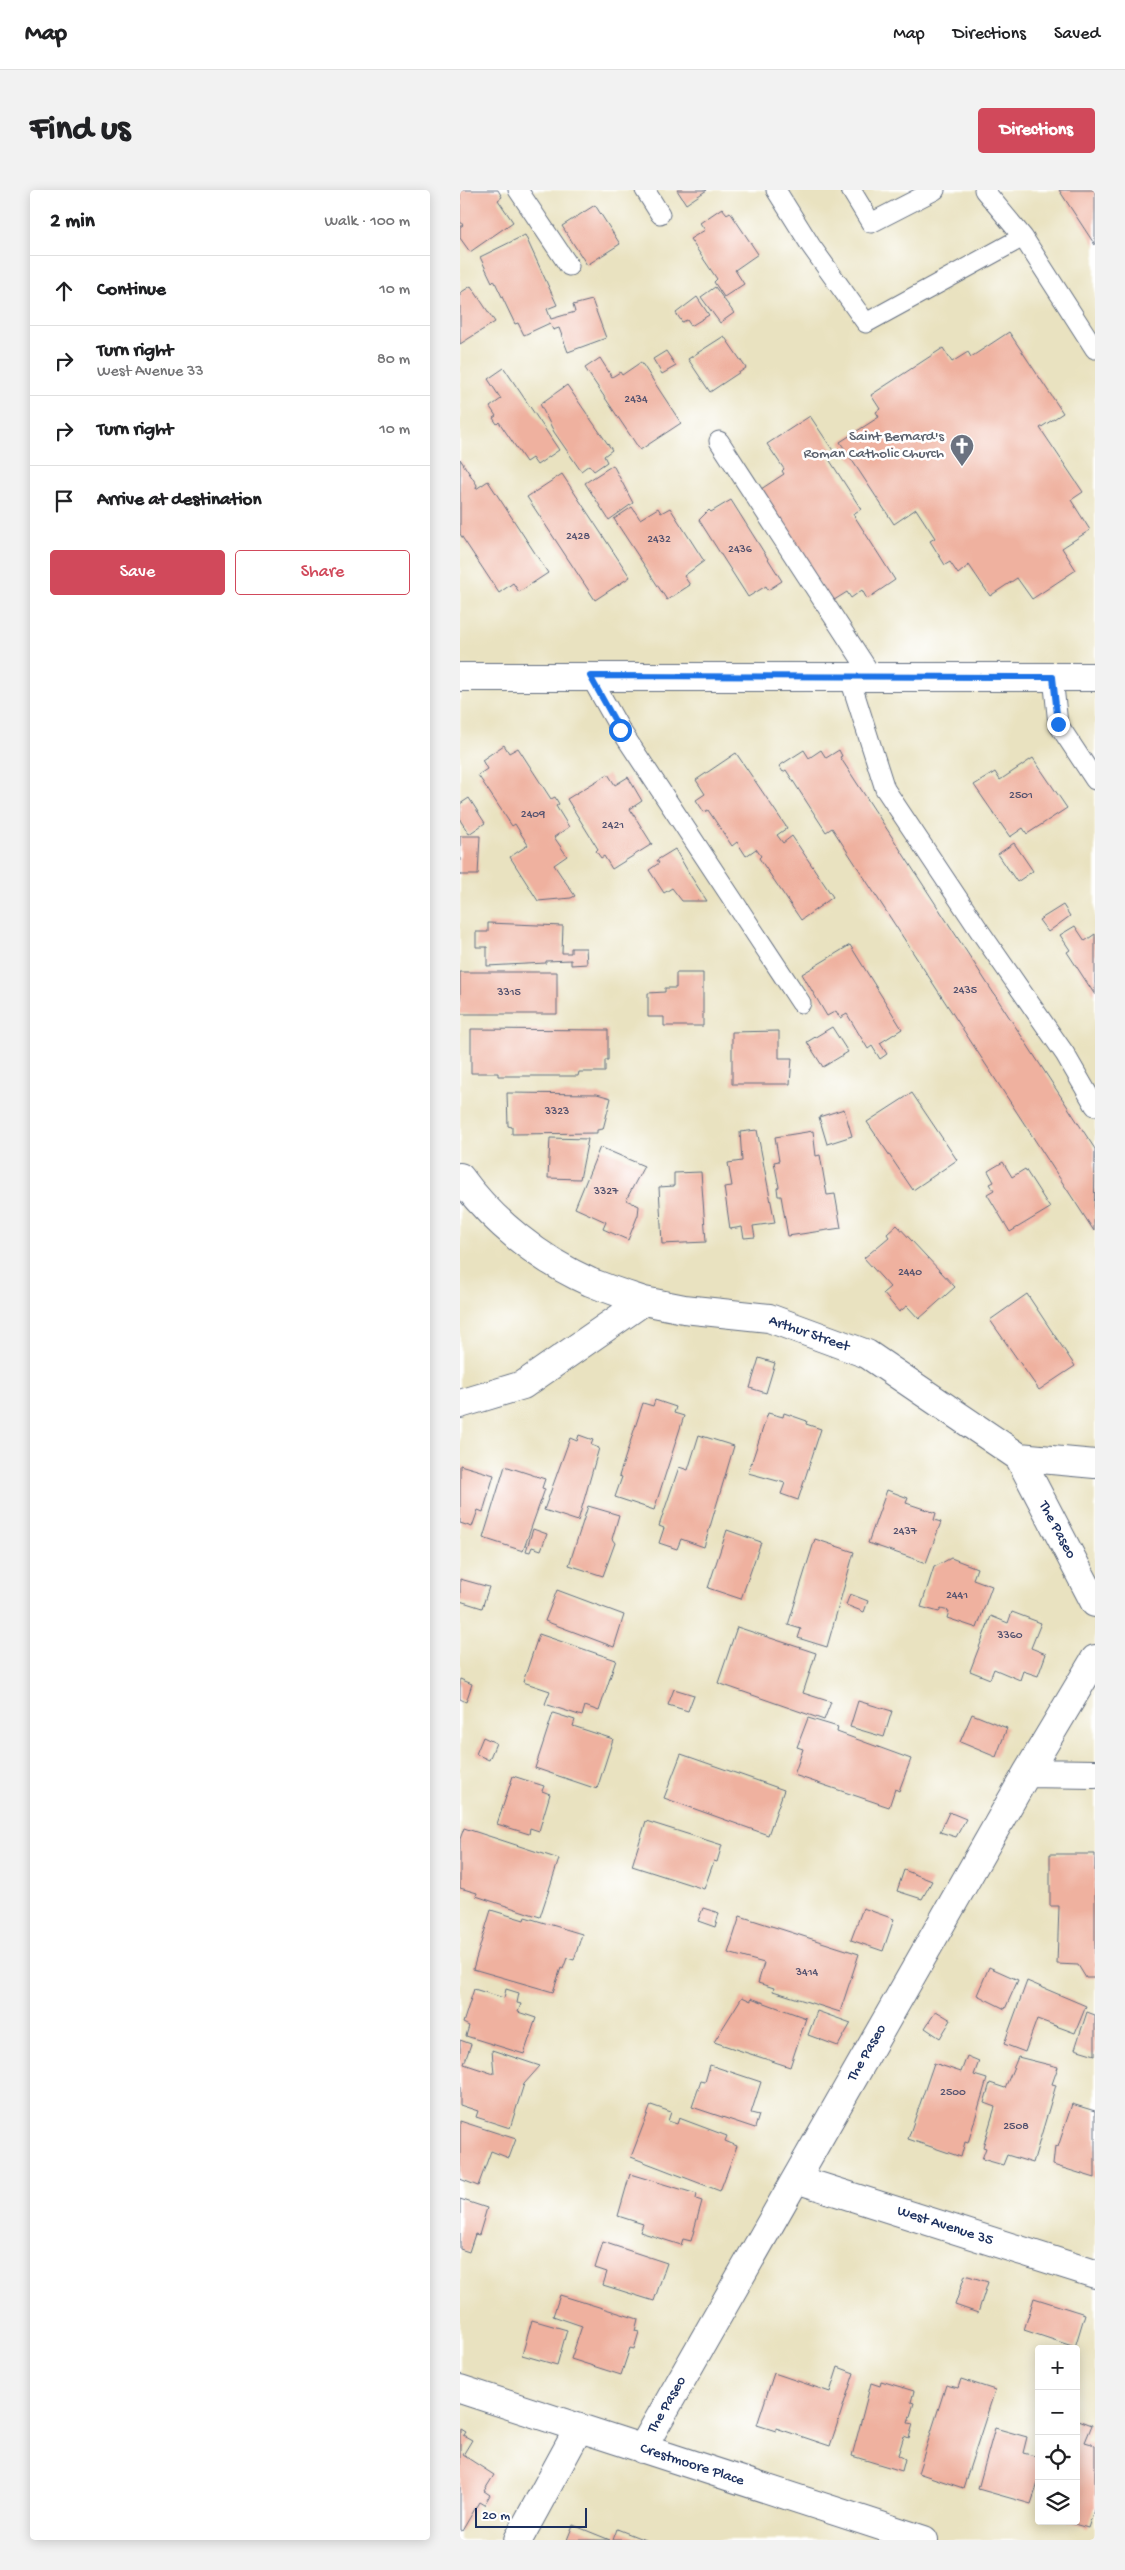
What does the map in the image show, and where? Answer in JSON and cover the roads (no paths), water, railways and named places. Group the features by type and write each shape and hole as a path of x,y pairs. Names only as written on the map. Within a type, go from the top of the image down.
{"street":[{"path":"460,677 1095,677"},
{"name":"Arthur Street","path":"460,1177 501,1223 543,1256 589,1281 644,1301 684,1309 769,1318 867,1354 1019,1457 1095,1464"},
{"path":"460,1404 523,1385 644,1301"},
{"name":"The Paseo","path":"1019,1457 1095,1603"},
{"name":"The Paseo","path":"642,2449 1095,1659"},
{"path":"1028,1773 1095,1774"},
{"name":"West Avenue 35","path":"796,2178 1095,2274"},
{"name":"Crestmoore Place","path":"460,2390 924,2540"},
{"path":"518,2540 579,2428"}],"lane":[{"path":"518,190 569,266"},
{"path":"645,190 660,214"},
{"path":"776,190 812,246 866,322 1023,237"},
{"path":"851,190 871,223 935,190"},
{"path":"984,190 1023,237 1095,349"},
{"path":"719,441 861,676 885,789 1065,1054 1095,1106"},
{"path":"590,676 620,730 802,1003"},
{"path":"1053,677 1058,724 1095,780"}],"place":[{"name":"Saint Bernard's Roman Catholic Church","path":"962,467"}]}
